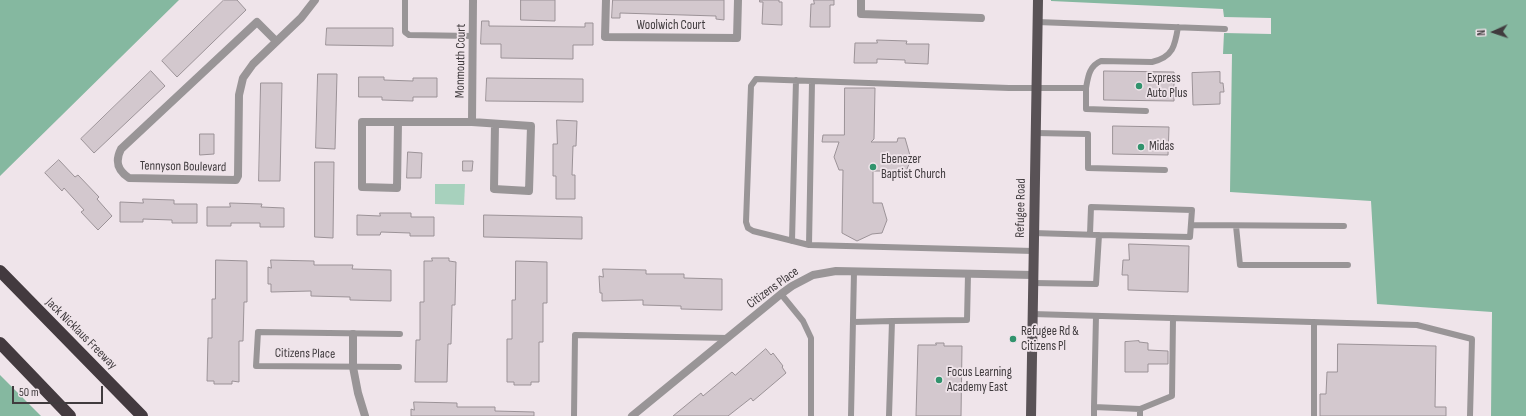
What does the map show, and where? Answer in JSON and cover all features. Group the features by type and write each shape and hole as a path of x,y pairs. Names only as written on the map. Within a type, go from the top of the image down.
{"highway":[{"name":"Jack Nicklaus Freeway","path":"0,271 142,416"},
{"path":"0,343 70,416"}],"main road":[{"name":"Refugee Road","path":"1031,416 1038,0"}],"street":[{"name":"Tennyson Boulevard","path":"276,41 257,22 121,149 117,156 118,165 122,173 129,178 236,180 238,176 239,95 243,78 252,64 301,18 316,0"},
{"name":"Monmouth Court","path":"472,122 474,0"},
{"name":"Woolwich Court","path":"606,0 605,37 738,38 738,0"},
{"path":"861,0 861,14 981,18"},
{"path":"398,122 397,188 362,187 362,122 398,122 472,122 531,126 529,191 494,189 495,124"},
{"name":"Citizens Place","path":"632,416 781,294 792,286 813,275 836,271 968,274 1033,279"},
{"name":"Citizens Place","path":"353,334 353,366 358,393 365,416"}],"lane":[{"path":"404,0 404,32 409,35 473,36"},
{"path":"1037,22 1225,29"},
{"path":"1146,111 1086,109 1086,88 1090,71 1098,63 1105,61 1152,62 1158,60 1168,54 1176,44 1178,27"},
{"path":"1033,251 809,245 753,231 748,228 746,222 751,86 756,79 812,82 1086,88"},
{"path":"792,241 796,80"},
{"path":"809,245 812,82"},
{"path":"1035,133 1088,134 1088,168 1165,170"},
{"path":"1034,233 1190,237 1192,210 1091,207 1090,234"},
{"path":"1192,225 1344,226"},
{"path":"1236,226 1240,265 1348,265"},
{"path":"1033,279 1096,284 1098,235"},
{"path":"851,416 854,272"},
{"path":"853,322 967,320 968,274"},
{"path":"781,294 803,321 811,338 811,416"},
{"path":"1032,314 1417,325 1472,339 1470,416"},
{"path":"1094,416 1096,316"},
{"path":"1094,407 1140,409 1172,396 1174,318"},
{"path":"889,416 892,321"},
{"path":"1314,322 1314,416"},
{"name":"Citizens Place","path":"353,334 258,332 256,366 399,367"},
{"path":"353,334 400,334"},
{"path":"574,416 575,335 728,338"},
{"path":"1140,409 1140,416"}],"green space":[{"path":"0,0 179,0 0,176"},
{"path":"1051,0 1526,0 1526,416 1491,416 1492,312 1377,304 1371,201 1230,192 1232,54 1223,54 1224,33 1271,34 1271,18 1224,17 1223,9"},
{"path":"435,184 465,184 464,205 435,204"},
{"path":"0,375 41,416 0,416"}],"building":[{"path":"224,0 237,0 246,10 177,77 162,61"},
{"path":"521,0 555,0 555,21 521,20"},
{"path":"613,0 724,0 724,20 716,19 716,16 620,13 620,18 612,18"},
{"path":"760,0 779,0 779,2 782,2 782,25 762,24 763,2 760,2"},
{"path":"814,0 834,0 834,5 830,5 830,27 810,27 811,4 814,4"},
{"path":"482,21 489,21 489,26 585,27 585,23 593,23 593,45 573,45 573,59 501,58 501,44 481,44"},
{"path":"327,28 393,28 393,46 326,45"},
{"path":"877,40 907,41 906,44 929,44 928,64 905,63 905,60 877,59 877,63 854,63 855,43 877,43"},
{"path":"151,71 165,86 94,153 81,139"},
{"name":"Express Auto Plus","path":"1104,71 1174,72 1174,101 1104,100"},
{"path":"1220,72 1220,83 1223,83 1224,92 1220,92 1220,104 1193,105 1192,73"},
{"path":"318,74 337,74 335,149 316,148"},
{"path":"359,77 384,77 384,80 413,81 413,78 437,78 437,97 413,97 413,101 382,100 382,97 359,97"},
{"path":"487,78 583,79 583,102 486,101"},
{"path":"261,83 282,83 280,181 259,181"},
{"name":"Ebenezer Baptist Church","path":"845,88 875,88 874,139 871,142 897,142 898,138 905,138 911,159 905,174 897,174 896,171 873,171 873,203 882,203 887,220 882,233 872,234 857,241 842,233 843,170 839,170 834,157 839,142 822,142 823,135 844,135"},
{"path":"557,120 577,121 576,146 573,146 572,175 575,175 575,199 556,199 556,176 553,176 553,144 557,144"},
{"name":"Midas","path":"1113,126 1169,127 1168,155 1113,154"},
{"path":"200,134 214,134 214,154 200,155"},
{"path":"408,152 422,153 421,178 407,178"},
{"path":"59,160 75,177 78,175 99,197 97,199 112,216 98,230 81,212 84,210 64,188 62,191 45,173"},
{"path":"463,161 473,161 472,171 463,171"},
{"path":"315,162 334,162 333,238 315,237"},
{"path":"143,199 174,200 174,204 197,204 197,223 172,223 172,220 143,219 143,222 120,222 120,202 143,203"},
{"path":"230,203 262,204 261,207 284,208 284,227 260,227 260,223 231,223 231,226 207,226 207,207 230,207"},
{"path":"380,213 411,213 411,217 434,217 434,236 410,236 410,233 381,232 380,235 357,235 357,215 380,216"},
{"path":"484,215 582,217 582,239 484,237"},
{"path":"1129,244 1189,246 1188,292 1128,290 1128,275 1122,275 1123,260 1129,260"},
{"path":"432,258 449,258 449,261 456,262 455,305 452,305 451,344 448,344 447,382 415,382 416,340 420,340 420,302 424,302 424,261 432,261"},
{"path":"216,260 247,261 247,302 244,302 243,341 239,341 239,382 232,381 232,384 214,384 214,381 207,381 208,338 212,338 212,299 215,299"},
{"path":"271,260 314,261 314,265 353,265 352,269 391,270 391,301 350,300 350,297 311,296 311,291 271,292 271,284 268,284 268,267 271,268"},
{"path":"516,261 547,262 547,303 543,303 543,342 539,342 539,382 531,382 531,385 514,385 514,382 507,382 507,339 512,339 512,300 515,300"},
{"path":"603,269 646,270 646,274 684,274 684,278 722,279 722,310 681,309 681,306 643,305 643,300 602,301 599,276 603,277"},
{"path":"1139,341 1148,343 1148,350 1168,351 1168,364 1148,364 1148,372 1125,372 1125,342"},
{"name":"Focus Learning Academy East","path":"936,343 944,343 944,346 962,346 961,416 916,416 918,345 936,345"},
{"path":"1338,344 1436,346 1435,407 1446,407 1446,416 1320,416 1320,394 1326,394 1327,372 1337,372"},
{"path":"766,349 771,355 773,353 783,366 782,367 786,373 753,401 751,398 728,416 673,416 701,393 703,396 732,372 735,375"},
{"path":"414,402 457,403 457,407 495,407 495,411 534,412 534,416 411,416 411,409 414,410"}],"place":[{"name":"Express Auto Plus","path":"1139,86"},
{"name":"Midas","path":"1141,147"},
{"name":"Ebenezer Baptist Church","path":"873,167"},
{"name":"Refugee Rd & Citizens Pl","path":"1013,339"},
{"name":"Focus Learning Academy East","path":"939,380"}]}
